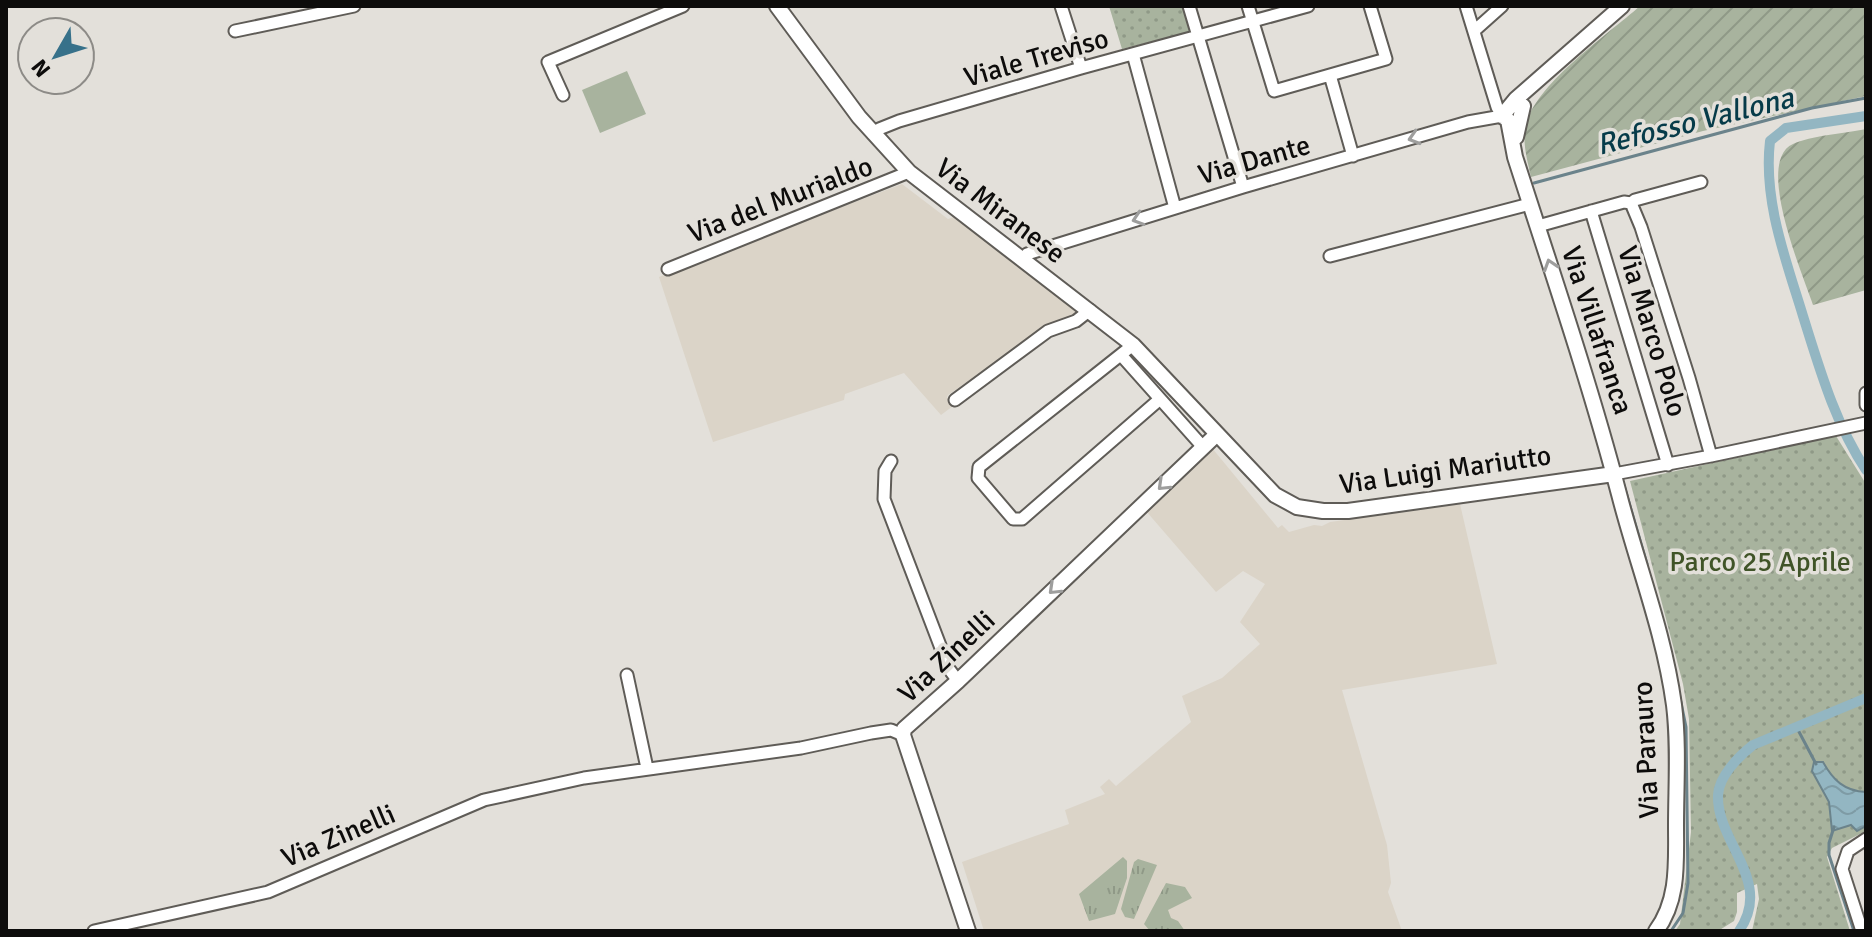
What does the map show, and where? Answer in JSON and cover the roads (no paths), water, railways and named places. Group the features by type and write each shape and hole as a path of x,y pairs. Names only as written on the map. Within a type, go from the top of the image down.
{"main road":[{"name":"Via Miranese","path":"777,6 873,134 909,172 1090,310 1216,435"},
{"path":"1496,116 1622,6"},
{"path":"1496,116 1509,116 1523,106 1542,78"},
{"name":"Via Villafranca","path":"1515,157 1516,131 1523,106"},
{"name":"Via Villafranca","path":"1496,116 1515,157 1538,226 1586,374 1614,474"},
{"name":"Via Luigi Mariutto","path":"1216,435 1275,495 1297,507 1312,510 1348,511 1614,474"},
{"name":"Via Zinelli","path":"903,735 904,729 1216,435"},
{"name":"Via Parauro","path":"1614,474 1650,598 1674,706 1677,747 1675,880 1671,904 1656,931"},
{"path":"903,735 968,931"}],"street":[{"path":"235,31 354,6"},
{"path":"563,95 548,62 683,6"},
{"path":"1061,6 1081,68"},
{"path":"1189,6 1243,187"},
{"path":"1248,6 1274,91 1386,59 1370,6"},
{"name":"Viale Treviso","path":"873,134 899,121 1308,6"},
{"name":"Via Villafranca","path":"1466,6 1497,107 1496,116"},
{"path":"1474,31 1502,6"},
{"path":"1133,54 1175,208"},
{"path":"1330,75 1353,156"},
{"name":"Via Dante","path":"1023,260 1027,254 1243,187 1496,116"},
{"name":"Via del Murialdo","path":"668,269 909,172"},
{"path":"1538,226 1701,182"},
{"path":"1631,203 1676,335 1711,456"},
{"path":"1330,256 1530,204"},
{"name":"Via Marco Polo","path":"1591,211 1668,465"},
{"path":"955,400 1048,331 1076,321 1090,310"},
{"path":"1127,350 979,467 978,478 1018,521 1160,399"},
{"name":"Via Miranese","path":"1127,350 1160,399 1203,447"},
{"path":"1866,393 1866,405"},
{"path":"1614,474 1866,423"},
{"path":"891,461 885,471 884,499 949,669 958,681"},
{"path":"627,675 647,768"},
{"name":"Via Zinelli","path":"94,931 268,892 484,800 584,778 801,748 891,730 903,735"},
{"path":"1862,931 1842,869 1848,851 1866,839"}],"water":[{"path":"1814,762 1823,762 1845,787 1866,792 1866,826 1857,831 1851,825 1832,831 1829,802 1812,771"}],"waterway":[{"name":"Refosso Vallona","path":"1534,183 1812,108 1866,98"},
{"path":"1866,116 1786,128 1770,141 1769,163 1778,230 1816,356 1837,415 1866,470"},
{"name":"Refosso Vallona","path":"1623,482 1647,564"},
{"name":"Refosso Vallona","path":"1670,649 1686,727 1688,883 1683,913 1671,931"},
{"path":"1739,931 1748,913 1750,895 1747,878 1720,812 1718,795 1722,781 1736,761 1753,745 1866,698"},
{"path":"1797,728 1816,764"},
{"path":"1834,827 1829,855 1854,931"}],"park label":[{"name":"Parco 25 Aprile","path":"1760,561"}]}
